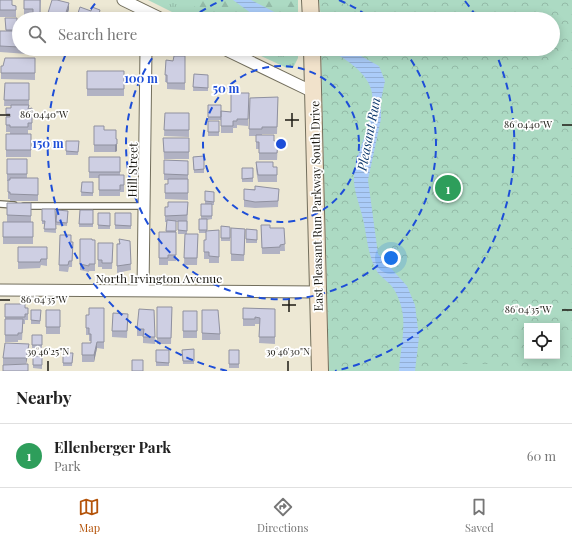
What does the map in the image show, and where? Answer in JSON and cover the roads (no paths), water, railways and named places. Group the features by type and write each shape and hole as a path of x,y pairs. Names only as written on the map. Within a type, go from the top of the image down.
{"main road":[{"path":"310,0 311,12"},
{"path":"312,56 313,92"},
{"name":"East Pleasant Run Parkway South Drive","path":"313,92 320,371"}],"street":[{"path":"123,0 142,12"},
{"name":"Hill Street","path":"143,291 146,56"},
{"name":"East Pleasant Run Parkway South Drive","path":"238,56 313,92"},
{"name":"North Irvington Avenue","path":"0,290 318,292"}],"lane":[{"path":"0,204 36,207 144,206"}],"water":[{"path":"233,0 251,0 274,12 249,12"},
{"name":"Pleasant Run","path":"340,56 361,56 379,66 385,81 381,100 381,119 368,180 378,254 407,286 415,305 419,337 415,371 399,371 403,317 399,299 390,284 378,273 374,266 356,195 354,182 355,171 371,115 372,93 370,86 361,72"}],"place":[{"name":"Ellenberger Park","path":"448,188"}]}
